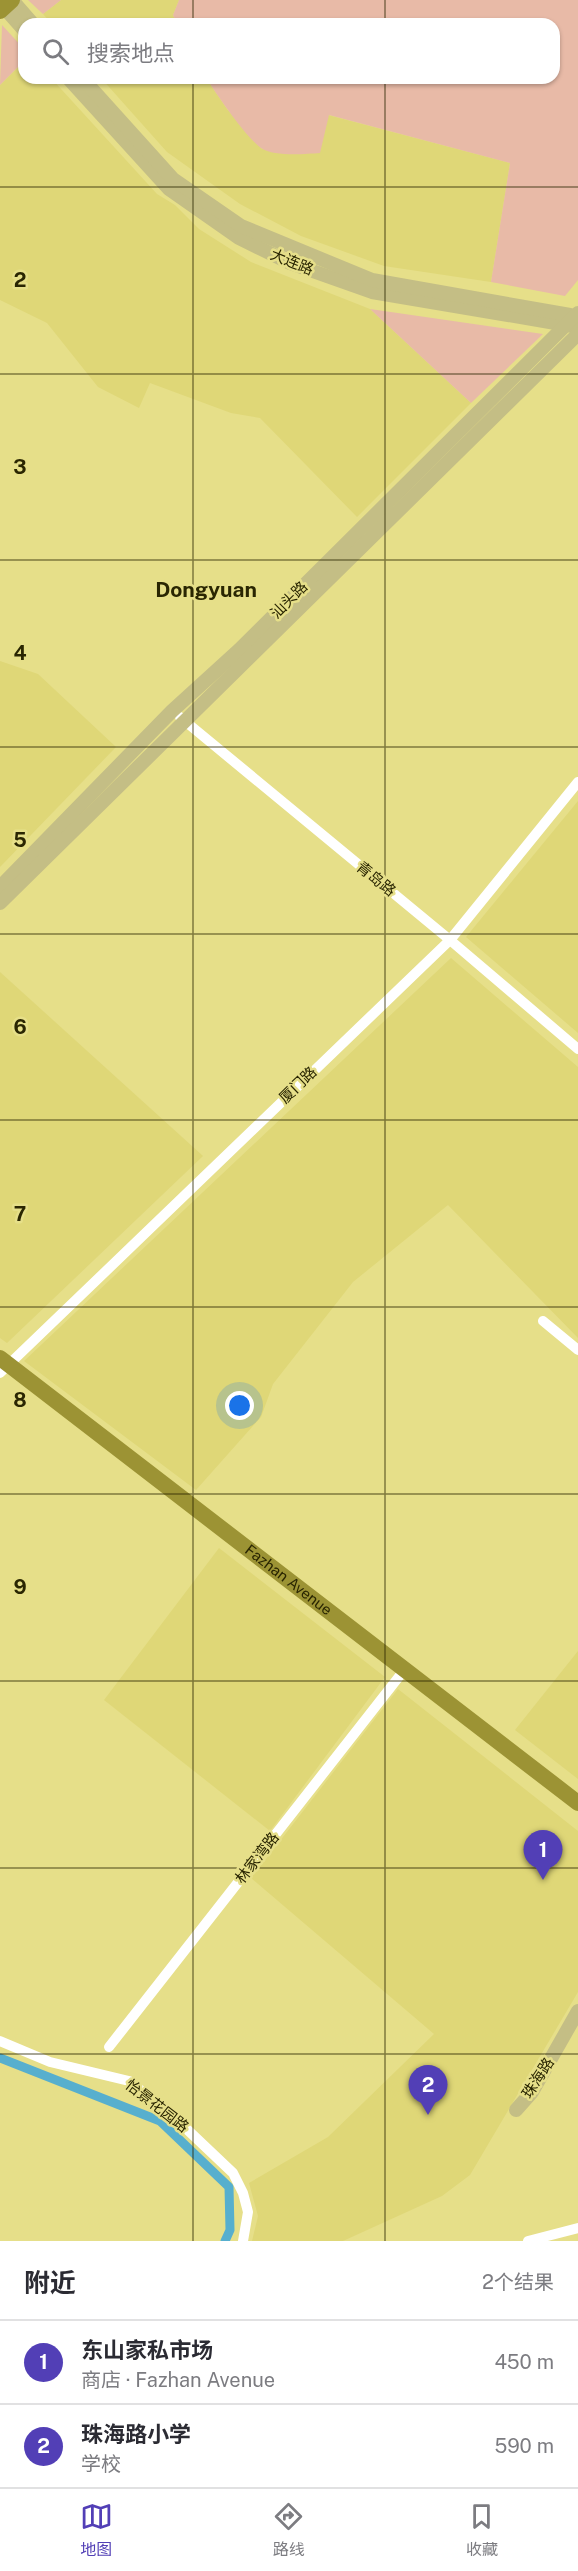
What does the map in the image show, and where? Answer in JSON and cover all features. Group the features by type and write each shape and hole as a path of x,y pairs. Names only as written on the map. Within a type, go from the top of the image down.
{"highway":[{"path":"0,11 12,0"},
{"name":"Fazhan Avenue","path":"2,1367 401,1672 578,1803"},
{"name":"Fazhan Avenue","path":"401,1672 578,1815"}],"main road":[{"path":"12,0 28,18"},
{"path":"0,3 18,23"},
{"name":"大连路","path":"73,84 169,189 249,243 290,263 372,292 576,322"},
{"name":"大连路","path":"87,84 173,179 241,226 372,280 576,322"},
{"name":"汕头路","path":"0,887 172,711 239,650 576,322"},
{"name":"汕头路","path":"0,903 184,721 576,322"},
{"name":"珠海路","path":"575,2026 532,2092 516,2110 526,2105 535,2095 575,2026 578,2011"}],"street":[{"name":"青岛路","path":"172,711 450,940 578,1049"},
{"name":"厦门路","path":"2,1367 450,940 578,782"},
{"path":"543,1321 578,1350"},
{"name":"林家湾路","path":"109,2048 401,1672"},
{"name":"怡景花园路","path":"0,2041 50,2062 129,2081 174,2117 233,2173 243,2193 248,2212 243,2241"},
{"path":"528,2241 578,2228"}],"shaded area":[{"path":"28,0 61,0 43,14"},
{"path":"61,0 179,0 173,15 174,18 47,18 43,14"},
{"path":"179,0 578,0 578,280 565,296 491,282 510,163 329,115 320,153 274,153 261,148 254,142 210,84 560,84 560,18 174,18 173,15"},
{"path":"2,25 18,42 18,67 0,85"},
{"path":"18,67 18,84 56,84 157,194 175,205 199,229 251,262 370,309 471,403 357,517 260,418 231,413 150,383 139,408 98,387 47,323 0,300 0,85"},
{"path":"106,84 210,84 227,109 262,149 328,115 510,163 491,282 384,266 301,236 240,204 167,152"},
{"path":"370,309 543,334 471,403"},
{"path":"0,661 38,674 116,747 0,867"},
{"path":"578,801 578,1033 466,937"},
{"path":"451,958 578,1067 578,1338 448,1205 353,1282 273,1384 261,1417 196,1490 24,1361"},
{"path":"0,972 203,1156 7,1343 0,1338"},
{"path":"219,1548 385,1677 270,1831 104,1700"},
{"path":"578,1651 578,1779 515,1730"},
{"path":"398,1689 578,1831 578,1992 470,2175 442,2196 343,2241 252,2241 258,2216 249,2183 328,2137 434,2034 251,1878"}],"waterway":[{"path":"0,2058 160,2121 229,2187 230,2230 225,2241"}],"place":[{"name":"东山家私市场","path":"543,1880"},
{"name":"珠海路小学","path":"428,2115"}],"district":[{"name":"Dongyuan","path":"206,590"}]}
